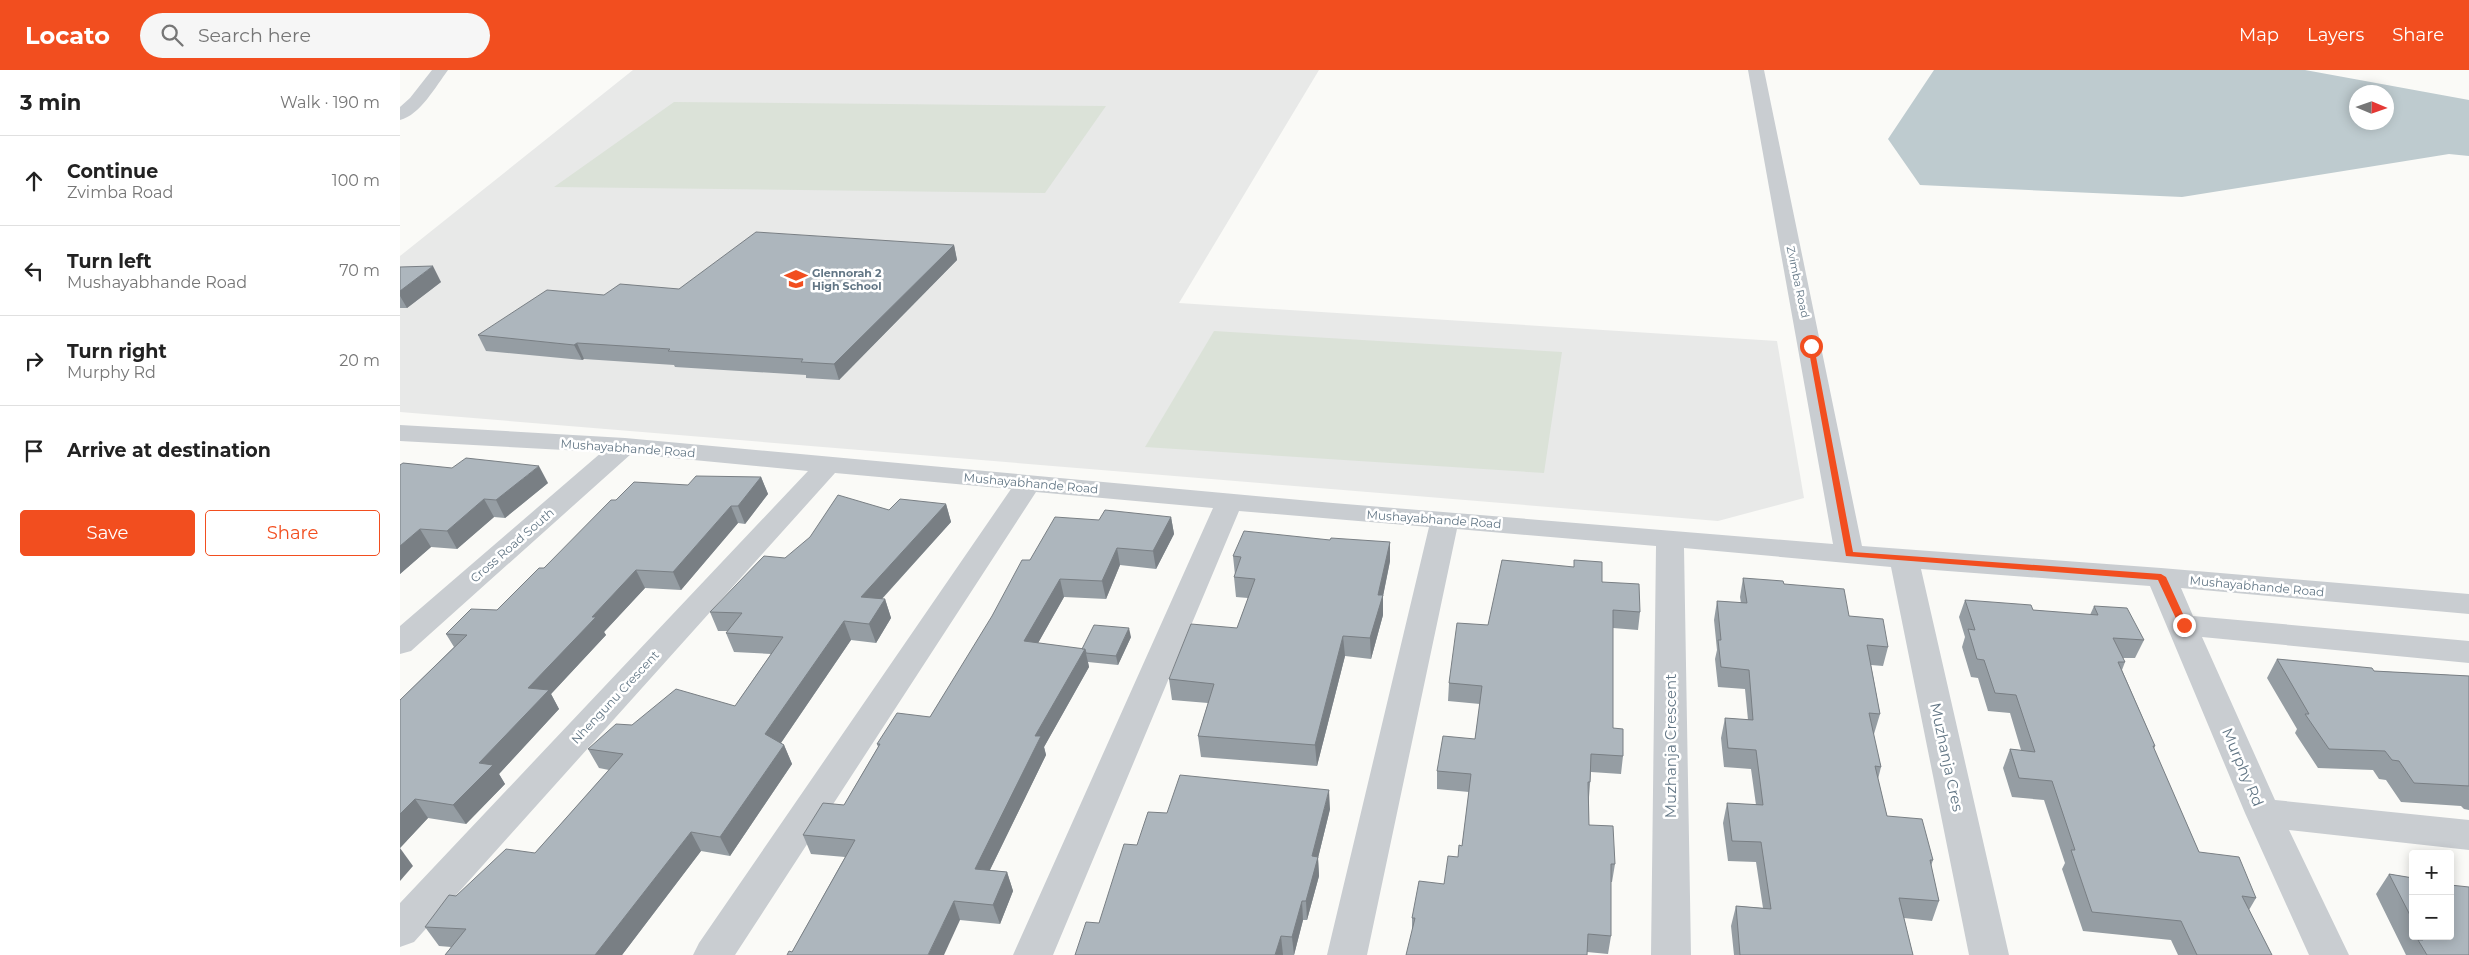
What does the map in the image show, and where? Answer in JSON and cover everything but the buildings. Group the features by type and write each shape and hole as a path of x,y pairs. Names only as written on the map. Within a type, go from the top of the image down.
{"street":[{"path":"400,115 416,101 440,70"},
{"name":"Zvimba Road","path":"1756,70 1849,554"},
{"name":"Mushayabhande Road","path":"406,438 625,446 1445,520 1904,559 2161,577 2469,604"},
{"name":"Cross Road South","path":"400,643 625,446"},
{"name":"Nhengunu Crescent","path":"400,930 829,464"},
{"path":"713,955 1028,482"},
{"path":"1034,955 1230,500"},
{"path":"1347,955 1445,520"},
{"name":"Muzhanja Crescent","path":"1670,538 1671,955"},
{"name":"Muzhanja Cres","path":"1904,559 1990,955"},
{"name":"Murphy Rd","path":"2161,577 2184,625 2263,813 2329,955"},
{"path":"2184,625 2469,652"},
{"path":"2263,813 2469,835"}],"shaded area":[{"name":"Glennorah 2 High School","path":"633,70 1319,70 1179,303 1777,341 1804,498 1718,521 400,412 400,256"},
{"path":"1934,70 2305,70 2387,85 2349,85 2349,130 2394,130 2394,86 2469,100 2469,156 2449,154 2182,197 1920,185 1888,139"},
{"path":"674,102 1106,106 1045,193 554,187"},
{"path":"1214,331 1562,352 1544,473 1145,447"}],"place":[{"name":"Glennorah 2 High School","path":"796,279"}],"route":[{"path":"1811,346 1849,554 2161,577 2184,625"}]}
